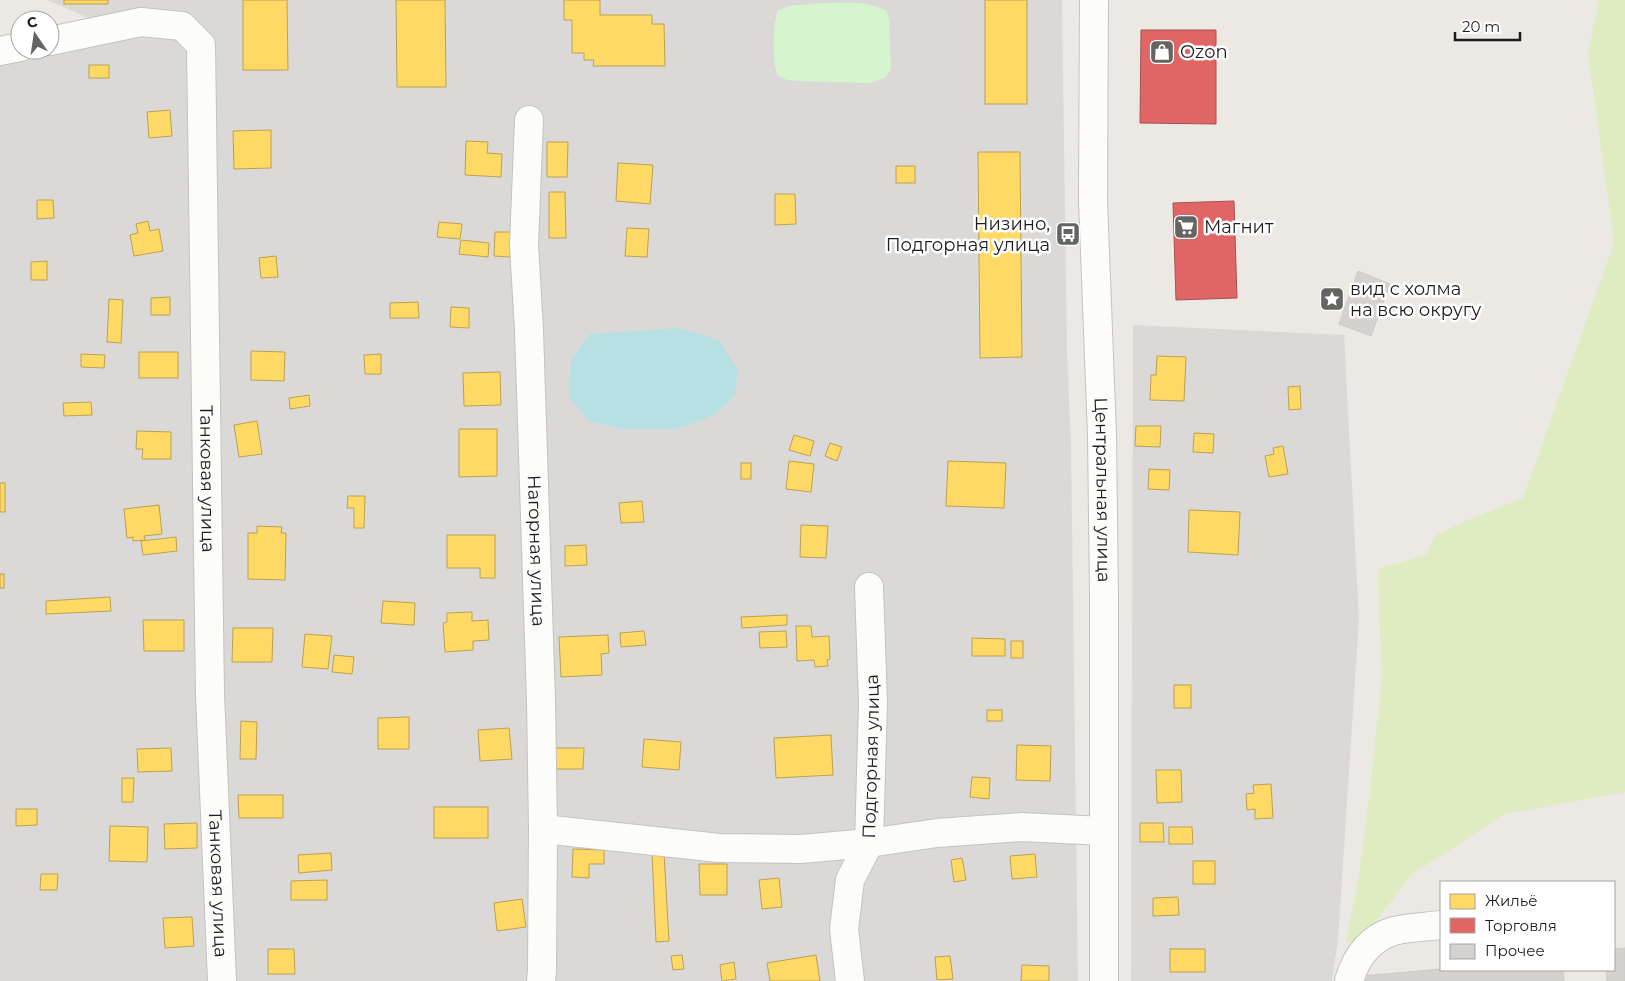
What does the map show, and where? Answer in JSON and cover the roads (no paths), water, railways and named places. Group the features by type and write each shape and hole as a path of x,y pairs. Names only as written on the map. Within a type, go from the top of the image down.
{"street":[{"name":"Центральная улица","path":"1094,0 1093,200 1102,435 1104,595 1104,981"},
{"name":"Танковая улица","path":"60,37 142,11 182,26 202,45 210,694 222,981"},
{"name":"Нагорная улица","path":"529,120 524,245 529,330 541,701 543,829 542,972 540,981"},
{"name":"Подгорная улица","path":"850,981 844,929 850,880 869,843 873,703 869,586"},
{"path":"543,829 719,848 801,849 869,843 937,833 1022,827 1103,831"},
{"path":"1349,981 1354,966 1369,944 1394,931 1440,925"}],"water":[{"path":"680,328 719,340 737,369 736,394 716,414 677,429 622,429 589,421 569,397 571,359 590,334"}],"place":[{"name":"Ozon","path":"1162,52"},
{"name":"Магнит","path":"1186,227"},
{"name":"Низино, Подгорная улица","path":"1068,234"},
{"name":"вид с холма на всю округу","path":"1332,299"}]}
